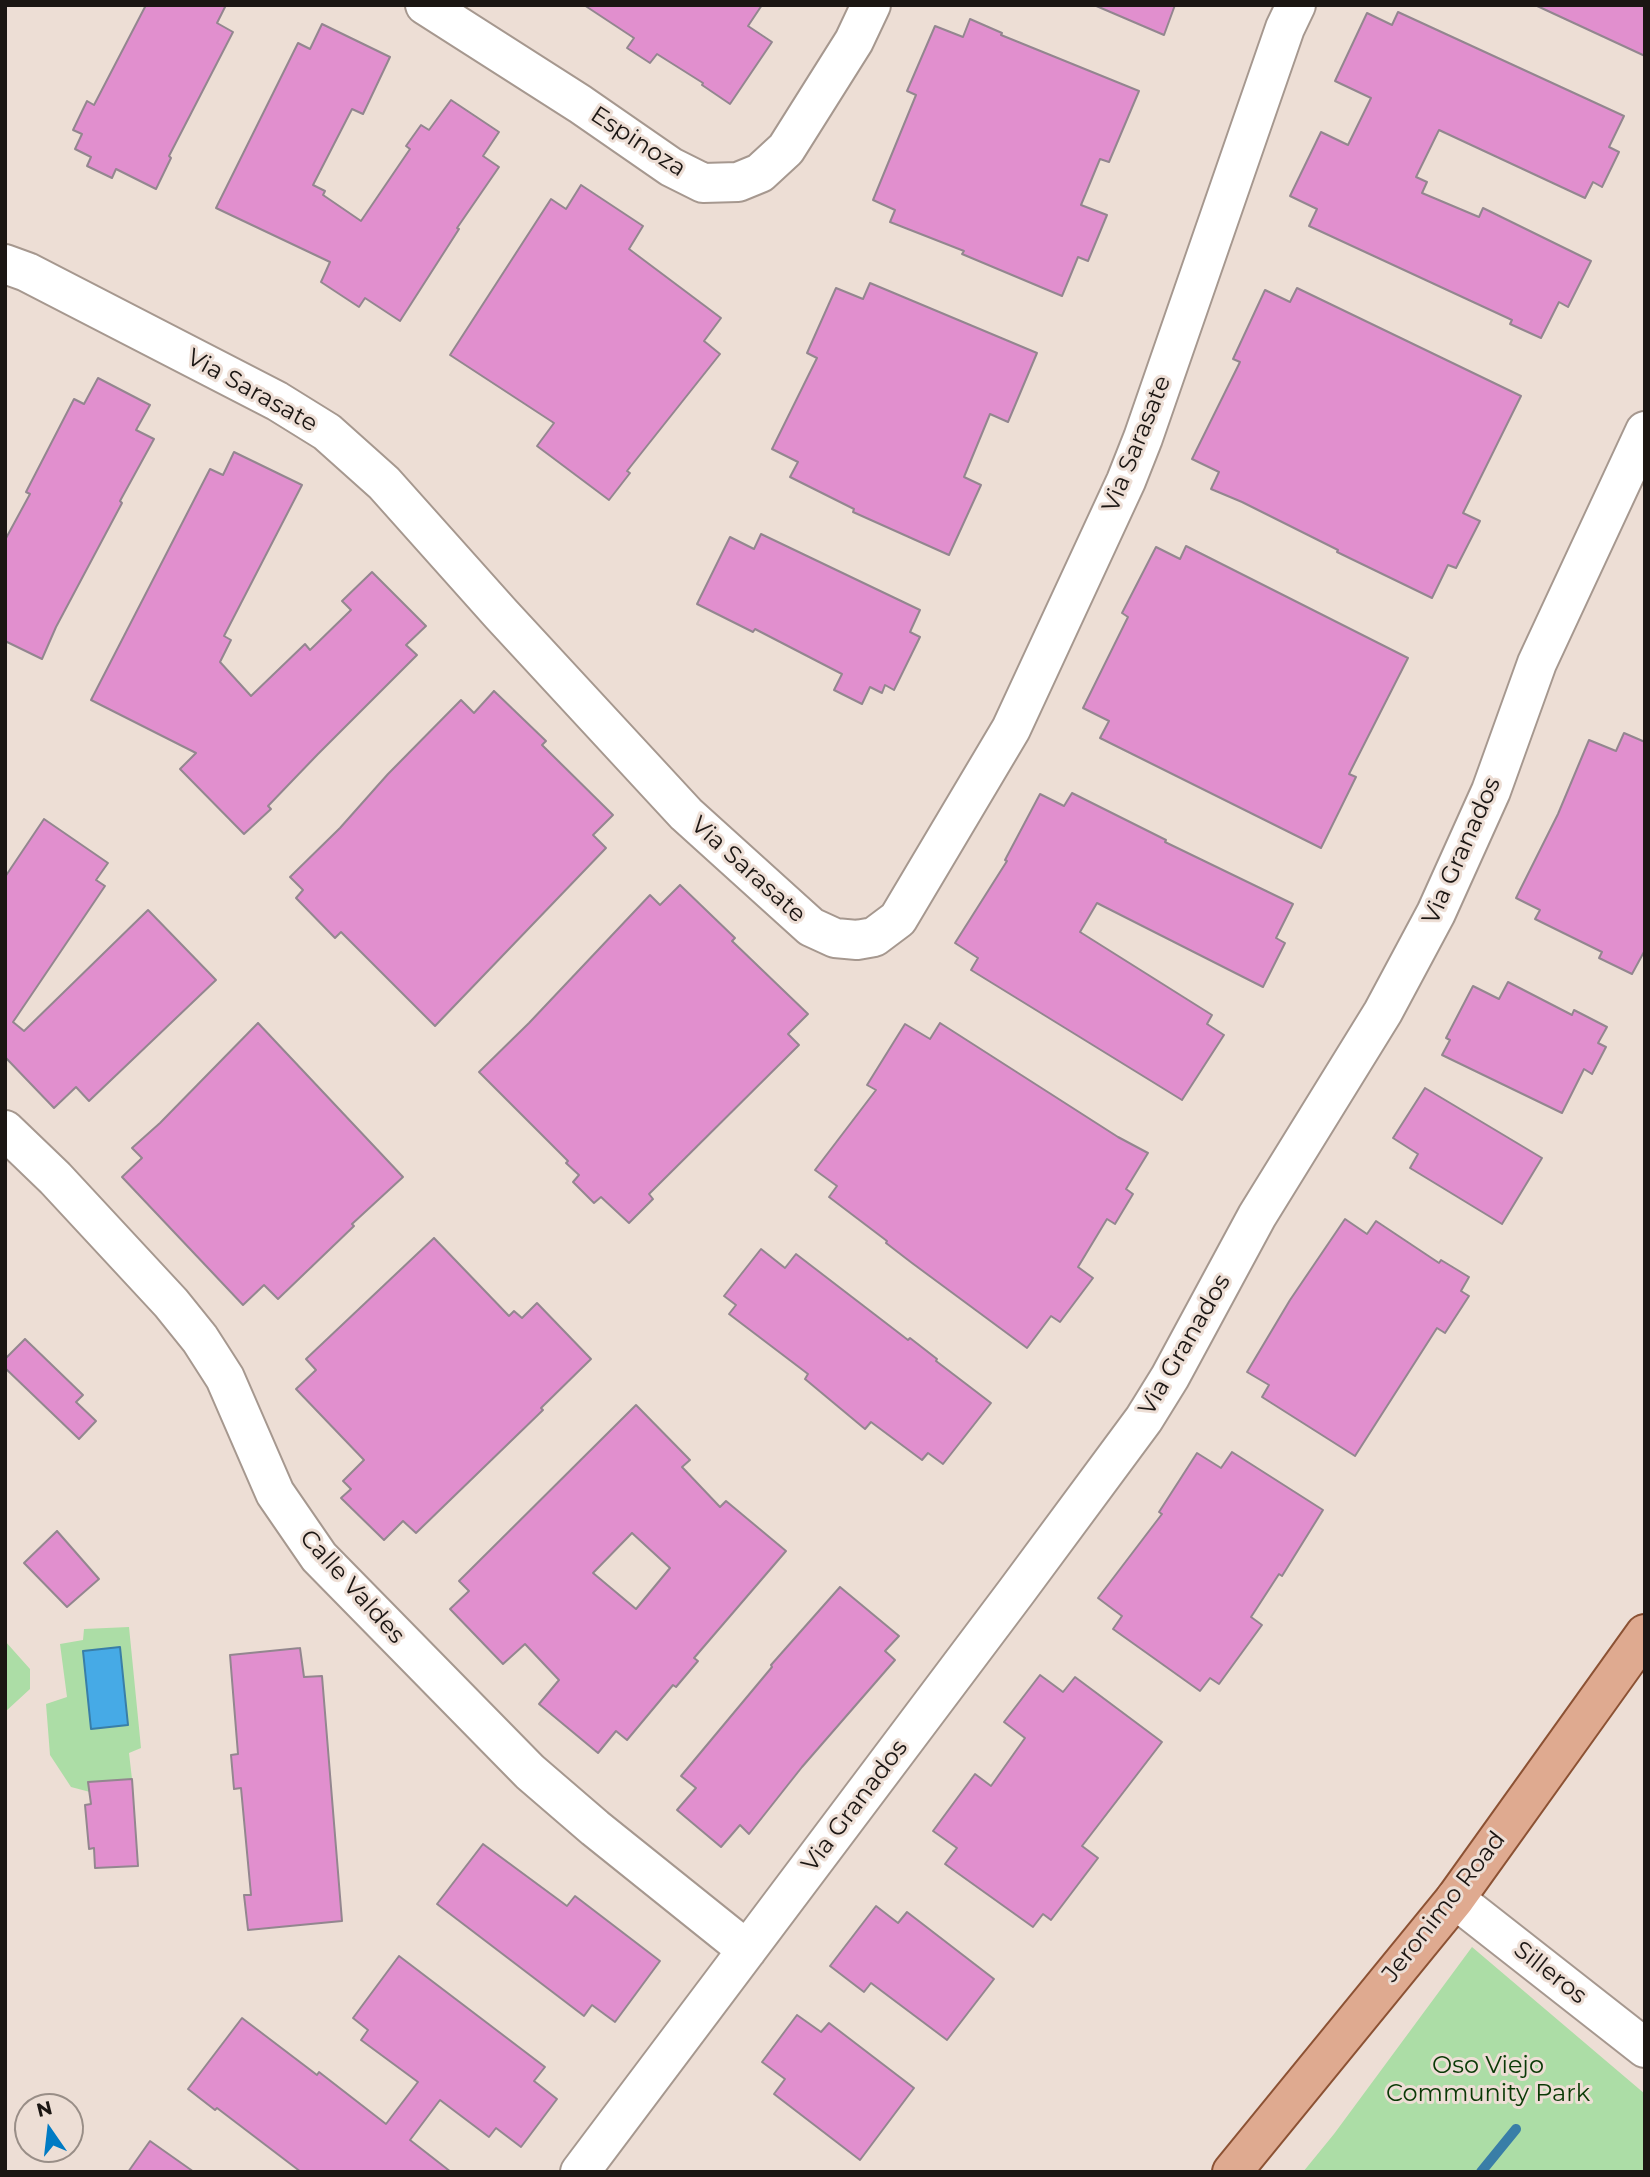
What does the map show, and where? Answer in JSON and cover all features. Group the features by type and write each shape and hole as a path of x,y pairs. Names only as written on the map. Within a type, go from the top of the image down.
{"main road":[{"name":"Jeronimo Road","path":"1232,2172 1455,1899 1645,1634"}],"street":[{"name":"Espinoza","path":"425,5 580,104 671,167 704,183 738,182 760,173 786,149 854,41 871,5"},
{"name":"Via Sarasate","path":"5,264 27,272 277,401 327,432 384,483 686,814 811,927 835,938 857,940 874,937 898,919 1011,729 1134,459 1296,5"},
{"name":"Via Granados","path":"580,2172 1016,1592 1144,1419 1170,1377 1257,1216 1383,1012 1436,913 1491,791 1537,663 1645,432"},
{"name":"Calle Valdes","path":"5,1130 55,1178 171,1303 200,1339 225,1378 275,1493 319,1557 530,1772 747,1950"},
{"name":"Silleros","path":"1455,1899 1645,2048"}],"green space":[{"path":"129,1627 141,1748 129,1753 132,1779 89,1782 90,1792 71,1787 50,1755 46,1704 67,1697 60,1644 83,1640 84,1629"},
{"path":"5,1641 30,1669 30,1689 5,1712"},
{"name":"Oso Viejo Community Park","path":"1472,1947 1645,2094 1645,2172 1303,2172"}],"water":[{"path":"120,1647 128,1725 91,1729 83,1651"}],"building":[{"path":"146,5 226,5 217,23 233,32 169,156 171,158 156,189 116,169 112,178 87,166 91,157 75,149 82,134 73,130 87,101 94,105"},
{"path":"584,5 762,5 748,26 772,42 730,104 657,54 650,63 627,48 634,38"},
{"path":"1094,5 1175,5 1164,35"},
{"path":"1535,5 1645,5 1645,56"},
{"path":"1398,12 1624,116 1609,147 1619,152 1602,187 1593,182 1585,198 1439,130 1416,177 1427,182 1422,193 1479,217 1483,208 1591,261 1568,307 1559,302 1541,338 1510,324 1512,320 1309,226 1317,209 1290,196 1321,132 1348,145 1371,98 1335,81 1367,13 1392,25"},
{"path":"970,19 1002,33 1001,35 1139,91 1109,162 1100,159 1081,205 1107,215 1088,261 1078,257 1062,296 962,254 964,251 890,222 895,210 873,200 916,95 907,91 935,26 963,37"},
{"path":"322,24 390,57 363,114 352,109 313,185 325,191 323,195 361,221 410,149 406,146 421,125 429,130 451,100 499,132 483,156 499,167 457,228 459,229 400,321 365,298 359,307 321,282 330,262 216,208 298,43 310,49"},
{"path":"581,185 643,226 629,249 721,318 704,341 720,354 627,471 630,473 609,500 537,446 554,423 450,355 551,199 566,209"},
{"path":"870,283 1037,353 1008,422 990,414 964,477 981,485 949,555 853,512 854,509 790,477 798,462 772,449 817,358 807,353 836,288 863,299"},
{"path":"1297,288 1521,396 1463,513 1480,521 1456,568 1448,565 1432,598 1211,489 1219,472 1192,459 1240,362 1233,359 1265,290 1290,302"},
{"path":"98,378 150,405 136,430 154,439 120,501 122,503 56,627 42,659 5,641 5,540 30,494 26,492 74,399 84,404"},
{"path":"234,452 302,485 224,636 231,640 220,662 251,696 305,644 310,650 351,610 342,601 372,572 426,626 406,645 417,655 318,754 268,806 271,809 244,834 180,769 196,753 91,700 210,469 223,475"},
{"path":"761,534 920,610 910,632 920,637 894,690 885,685 882,693 870,687 862,704 834,690 842,674 755,629 753,632 697,604 730,537 754,549"},
{"path":"1186,546 1408,658 1349,774 1356,777 1321,848 1100,738 1109,721 1083,708 1128,617 1122,613 1156,547 1180,559"},
{"path":"494,691 546,741 542,745 613,815 593,835 606,848 435,1026 341,932 335,938 296,898 303,890 290,877 461,700 474,713"},
{"path":"1624,733 1645,742 1645,950 1632,974 1599,958 1602,952 1535,919 1540,910 1516,898 1558,814 1589,740 1616,751"},
{"path":"1072,793 1293,904 1276,938 1285,943 1263,987 1097,903 1080,932 1212,1015 1207,1024 1224,1035 1182,1100 971,970 978,958 955,943 1007,861 1005,860 1040,794 1064,806"},
{"path":"44,819 108,863 96,880 105,886 13,1022 24,1031 148,910 216,980 89,1101 76,1087 54,1108 5,1057 5,877"},
{"path":"680,885 735,938 732,941 808,1014 788,1034 799,1045 649,1194 653,1199 629,1223 601,1197 594,1203 573,1182 579,1175 566,1163 568,1161 479,1072 650,895 660,905"},
{"path":"1508,982 1572,1015 1574,1010 1607,1027 1598,1043 1606,1047 1592,1074 1584,1069 1562,1113 1442,1055 1450,1040 1446,1038 1473,986 1499,999"},
{"path":"258,1023 403,1177 278,1299 264,1285 243,1305 122,1177 142,1158 132,1148"},
{"path":"940,1023 1118,1137 1148,1153 1126,1189 1133,1194 1115,1224 1107,1219 1078,1267 1093,1278 1060,1322 1051,1316 1027,1348 912,1263 829,1197 837,1186 815,1170 876,1090 867,1085 905,1024 930,1039"},
{"path":"1425,1088 1542,1158 1502,1224 1410,1168 1418,1154 1393,1138"},
{"path":"1345,1219 1367,1234 1376,1221 1439,1263 1441,1260 1469,1277 1461,1291 1469,1296 1445,1333 1437,1328 1355,1456 1262,1397 1269,1385 1247,1372 1290,1300"},
{"path":"434,1238 509,1316 514,1311 522,1318 537,1303 591,1359 541,1408 543,1410 416,1533 403,1521 384,1540 341,1498 351,1489 343,1481 364,1460 296,1389 316,1370 306,1359"},
{"path":"761,1249 785,1268 796,1254 908,1340 910,1338 991,1403 943,1464 928,1453 922,1460 871,1422 865,1429 805,1379 808,1374 729,1314 736,1305 724,1296"},
{"path":"25,1339 83,1395 76,1402 96,1421 79,1439 5,1368 5,1359"},
{"path":"636,1405 690,1460 682,1467 720,1507 726,1501 786,1551 694,1658 698,1661 676,1687 673,1685 627,1740 616,1731 598,1753 539,1704 559,1680 525,1644 503,1664 450,1609 469,1591 459,1581","holes":["632,1533 670,1568 636,1609 593,1573"]},
{"path":"1232,1452 1323,1510 1282,1576 1279,1574 1251,1617 1262,1625 1219,1684 1210,1678 1200,1691 1113,1629 1122,1616 1098,1598 1162,1514 1159,1512 1197,1453 1221,1468"},
{"path":"57,1531 99,1579 67,1607 24,1563"},
{"path":"840,1587 899,1636 885,1651 895,1660 802,1767 749,1834 740,1825 721,1847 677,1810 696,1788 681,1776 771,1665"},
{"path":"300,1648 304,1677 322,1676 342,1921 248,1930 244,1895 251,1895 241,1788 234,1789 231,1755 238,1754 230,1655"},
{"path":"1040,1675 1063,1692 1075,1677 1162,1742 1082,1846 1098,1858 1051,1920 1043,1914 1033,1927 945,1864 957,1848 933,1831 975,1774 991,1786 1025,1738 1004,1722"},
{"path":"132,1779 138,1866 95,1868 94,1848 89,1849 85,1805 91,1804 88,1782"},
{"path":"483,1844 567,1906 575,1896 660,1961 615,2022 592,2005 584,2016 437,1904"},
{"path":"876,1906 898,1923 907,1912 994,1979 947,2040 871,1983 864,1992 830,1966"},
{"path":"399,1956 545,2067 534,2081 557,2099 521,2147 496,2128 489,2137 440,2100 410,2140 451,2172 301,2172 188,2089 242,2018 317,2075 319,2072 386,2124 418,2082 361,2040 368,2030 353,2018"},
{"path":"797,2015 821,2032 829,2023 914,2088 860,2160 774,2094 785,2079 762,2062"},
{"path":"150,2141 194,2172 128,2172"}],"waterway":[{"path":"1481,2172 1516,2129"}]}
